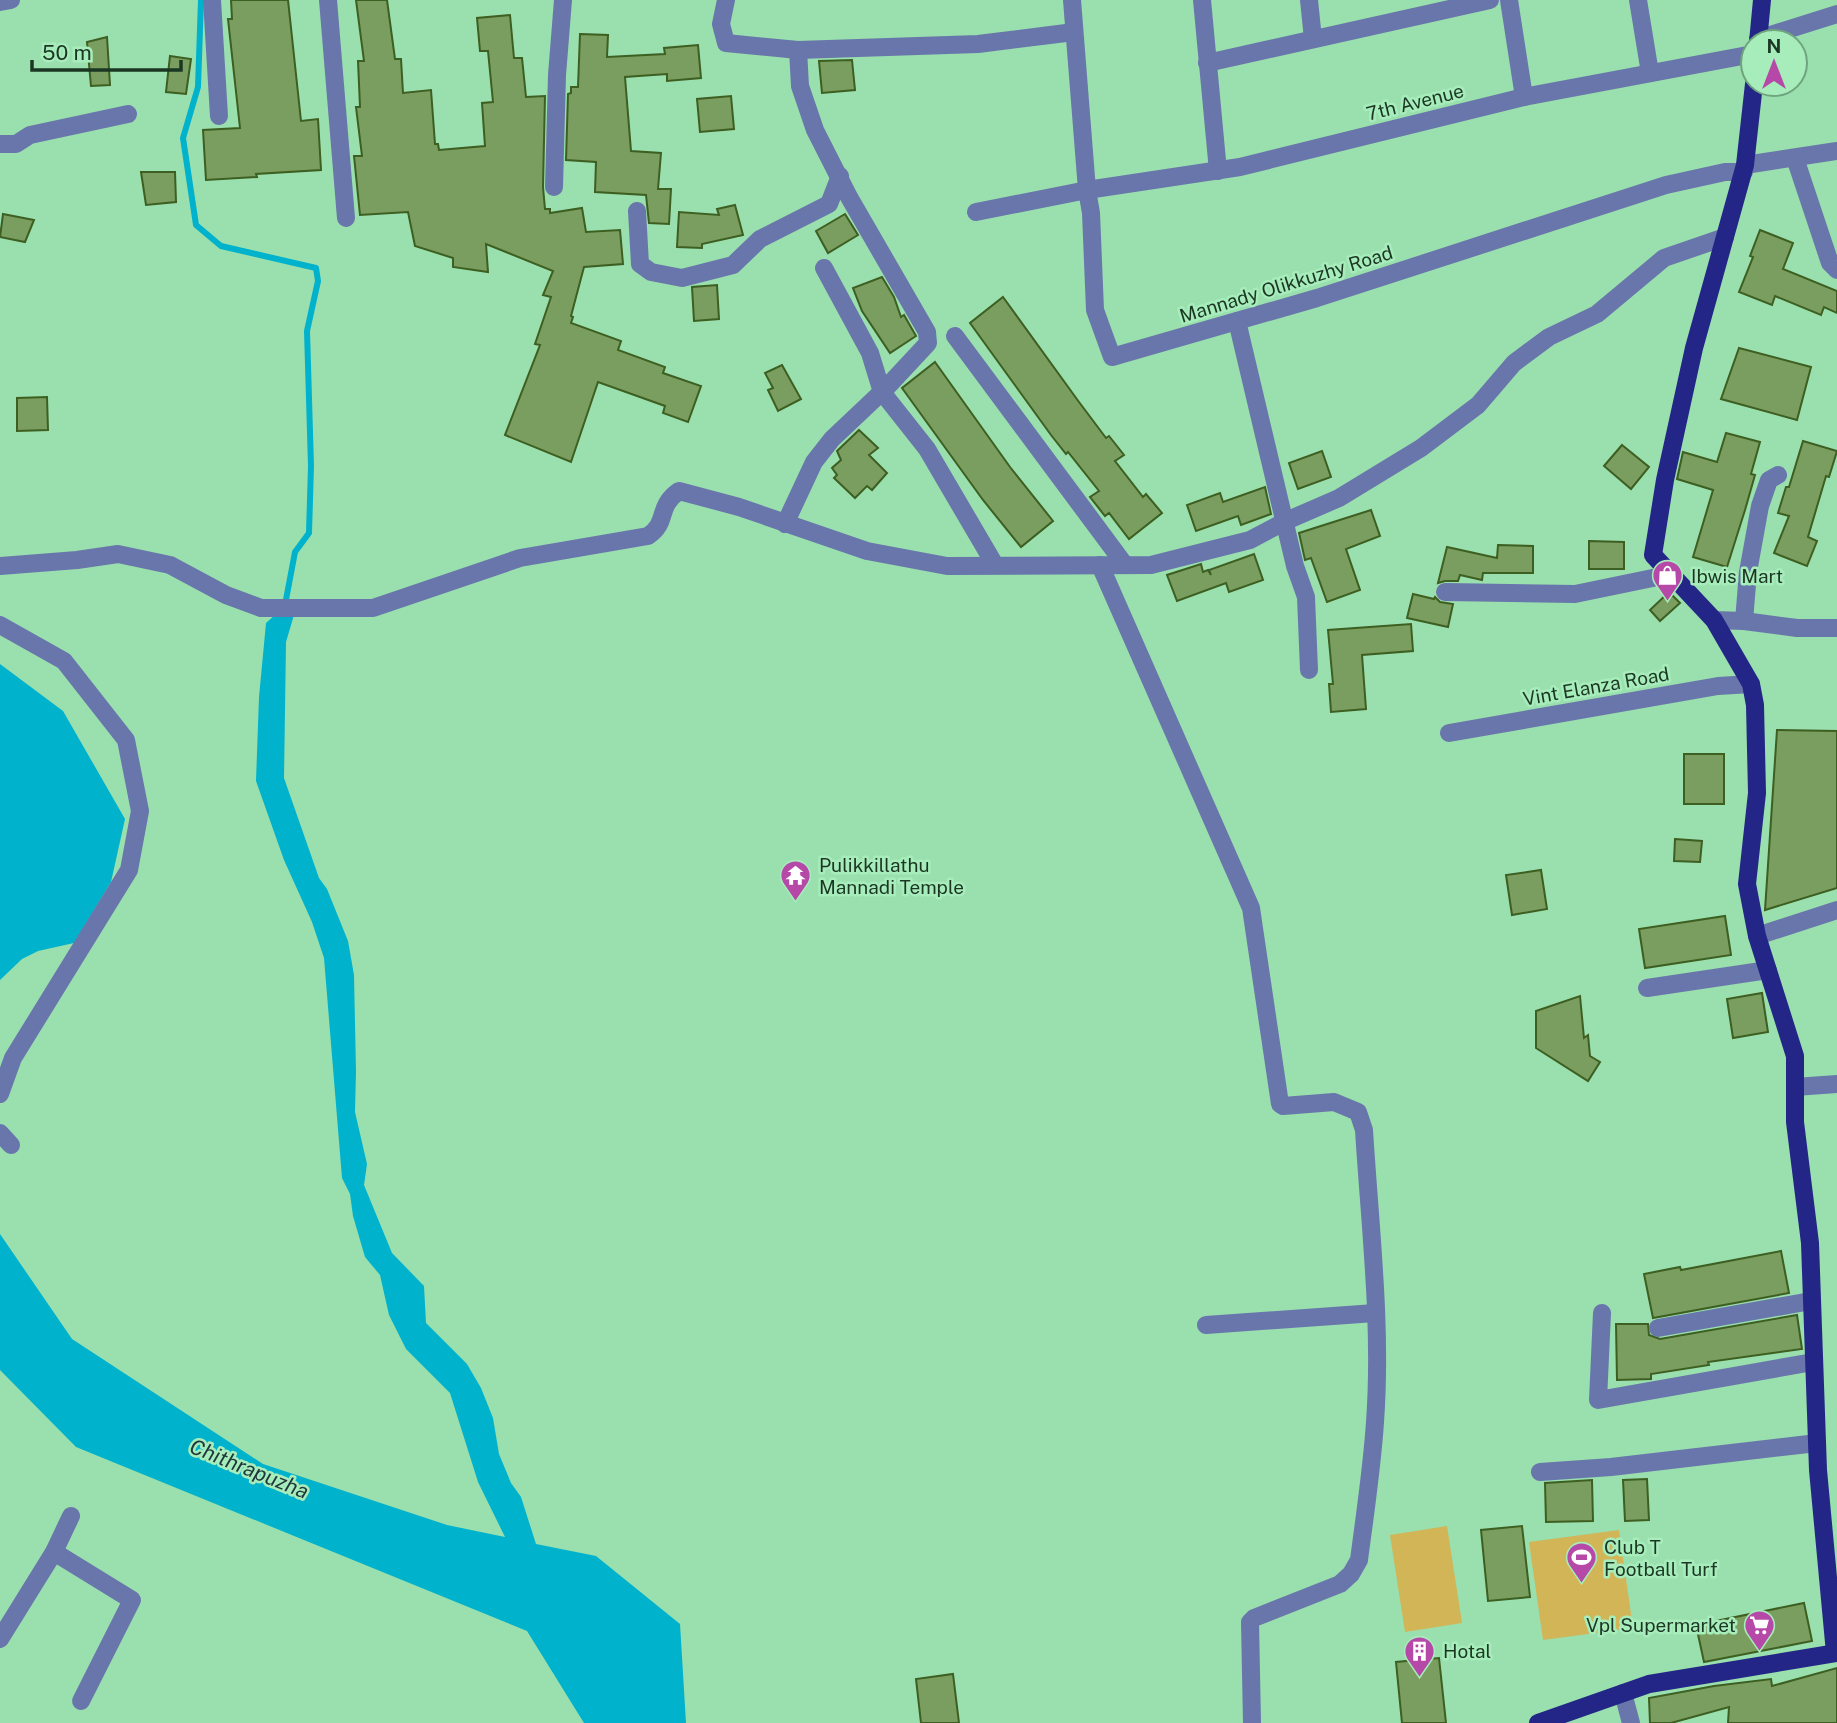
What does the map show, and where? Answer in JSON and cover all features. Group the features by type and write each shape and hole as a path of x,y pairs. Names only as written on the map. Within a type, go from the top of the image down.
{"main road":[{"path":"1758,28 1762,0"},
{"path":"1538,1723 1649,1684 1836,1656 1817,1443 1810,1243 1795,1122 1795,1056 1757,936 1747,884 1758,793 1755,705 1751,684 1714,620 1653,555 1665,480 1695,348 1745,168 1752,98"}],"street":[{"path":"0,2 10,0"},
{"path":"212,0 219,116"},
{"path":"328,0 346,218"},
{"path":"554,187 563,0"},
{"path":"726,0 721,24 726,43 798,50 978,44 1074,32"},
{"path":"976,212 1087,190 1072,0"},
{"path":"1202,0 1218,171"},
{"path":"1309,0 1313,39"},
{"path":"1207,62 1490,0"},
{"path":"1509,0 1524,97"},
{"path":"1638,0 1650,73"},
{"name":"7th Avenue","path":"1800,28 1837,14"},
{"name":"7th Avenue","path":"1087,190 1240,167 1524,97 1650,73 1739,49"},
{"path":"785,524 814,463 832,439 882,392 928,343 927,332 849,197 815,130 800,86 798,50"},
{"path":"0,144 16,144 30,135 128,114"},
{"name":"Mannady Olikkuzhy Road","path":"1087,190 1091,214 1095,310 1112,357 1431,262 1641,192 1724,172 1837,151"},
{"path":"1795,158 1830,264 1837,270"},
{"path":"637,211 640,264 651,272 682,278 733,265 760,239 829,204 840,176"},
{"path":"0,566 118,554 170,565 226,595 261,608 373,608 520,558 648,536 658,529 667,500 679,491 739,507 867,551 947,566 1151,565 1250,540 1339,498 1421,448 1478,405 1514,363 1549,337 1597,314 1664,258 1726,237"},
{"path":"824,268 870,353 882,392 927,449 995,565"},
{"path":"1237,321 1295,566 1306,597 1309,670"},
{"path":"955,336 1125,565"},
{"path":"1744,621 1748,572 1760,506 1769,480 1778,475"},
{"path":"1100,565 1251,908 1280,1104 1283,1106 1334,1102 1358,1112 1364,1130 1375,1312 1375,1421 1359,1560 1351,1574 1340,1584 1254,1618 1250,1622 1252,1723"},
{"path":"1445,592 1575,594 1672,574"},
{"path":"1714,620 1797,628 1837,628"},
{"path":"0,625 64,662 126,740 140,811 129,870 13,1059 0,1094"},
{"name":"Vint Elanza Road","path":"1449,733 1718,686 1751,684"},
{"path":"1757,936 1837,910"},
{"path":"1647,988 1768,970"},
{"path":"1795,1087 1837,1084"},
{"path":"1658,1328 1811,1301"},
{"path":"1206,1325 1375,1312"},
{"path":"1602,1313 1598,1400 1813,1362"},
{"path":"1540,1472 1611,1467 1817,1443"},
{"path":"1,1633 54,1552 71,1516"},
{"path":"54,1552 132,1600 81,1701"},
{"path":"1623,1693 1631,1723"}],"shaded area":[{"path":"1447,1526 1462,1623 1405,1632 1390,1535"},
{"name":"Club T Football Turf","path":"1619,1530 1633,1628 1543,1640 1529,1542"}],"water":[{"name":"Chithrapuzha","path":"276,614 294,615 286,642 284,778 319,878 327,889 348,941 354,975 355,1112 367,1164 364,1185 392,1253 424,1286 426,1323 467,1364 481,1388 493,1418 499,1454 511,1483 521,1497 536,1544 596,1556 680,1624 686,1723 584,1723 527,1631 76,1447 0,1370 0,1234 72,1339 263,1464 447,1525 505,1537 478,1482 450,1393 406,1349 389,1315 380,1275 365,1257 353,1216 350,1194 342,1178 324,958 312,922 284,860 256,781 259,697 266,623"},
{"path":"0,664 63,711 125,819 111,882 74,943 38,951 22,959 0,980"}],"building":[{"path":"231,0 288,0 301,121 318,119 321,170 206,180 203,130 240,128 228,19 232,19"},
{"path":"356,0 387,0 395,59 401,59 403,93 431,90 435,144 438,144 439,150 485,146 482,103 493,102 488,51 480,51 477,18 510,15 514,58 522,58 526,97 545,96 545,209 550,209 550,213 582,208 586,232 620,230 623,264 584,267 571,323 621,341 618,350 665,367 663,373 701,386 688,422 663,413 665,406 598,382 571,462 505,435 540,345 535,344 551,297 543,295 553,271 486,244 488,272 453,267 453,258 415,246 408,212 360,215 354,156 362,156 356,107 360,107 358,61 364,61"},
{"path":"580,34 608,35 607,57 665,54 664,48 698,45 701,78 667,81 667,74 625,77 631,151 661,153 658,189 671,189 669,224 649,223 646,195 595,192 596,162 566,160 568,94 571,93 571,87 578,87"},
{"path":"107,37 110,85 91,86 87,42"},
{"path":"170,56 191,59 186,94 166,92"},
{"path":"852,60 855,90 822,93 819,61"},
{"path":"731,96 734,129 700,132 697,99"},
{"path":"141,172 175,172 176,202 146,205"},
{"path":"735,205 743,235 702,244 702,248 677,247 679,212 719,215 717,209"},
{"path":"3,214 34,220 25,242 0,237"},
{"path":"845,214 858,235 828,253 816,231"},
{"path":"1760,230 1793,243 1783,269 1837,291 1837,313 1824,307 1821,315 1775,296 1772,305 1739,292"},
{"path":"882,277 894,297 901,317 904,315 916,336 890,353 862,311 853,288"},
{"path":"717,285 719,319 694,321 692,287"},
{"path":"1003,297 1106,438 1109,436 1124,455 1115,461 1143,497 1146,494 1162,513 1129,539 1109,513 1105,516 1090,497 1099,491 1051,435 970,323"},
{"path":"1739,348 1811,367 1797,420 1721,399"},
{"path":"935,362 1010,467 1053,521 1021,547 983,500 902,388"},
{"path":"782,365 801,399 778,411 768,390 773,388 765,373"},
{"path":"47,397 48,430 17,431 17,398"},
{"path":"859,430 878,448 869,455 887,473 872,490 867,486 855,498 834,478 837,475 832,468 841,460 837,451"},
{"path":"1726,433 1760,442 1751,474 1755,475 1727,567 1693,557 1713,490 1677,479 1683,452 1717,462"},
{"path":"1803,441 1837,451 1829,477 1826,476 1808,537 1817,541 1807,566 1774,553 1789,516 1778,513"},
{"path":"1622,445 1649,467 1631,489 1604,466"},
{"path":"1322,451 1331,477 1298,489 1289,463"},
{"path":"1265,487 1271,514 1241,525 1238,516 1196,531 1187,505 1220,493 1223,502"},
{"path":"1371,510 1380,536 1346,549 1360,590 1327,602 1311,558 1305,560 1299,533"},
{"path":"1589,541 1624,542 1624,569 1589,569"},
{"path":"1498,545 1533,546 1533,573 1483,573 1482,580 1460,575 1458,581 1438,583 1447,547 1497,558"},
{"path":"1254,554 1263,580 1229,592 1226,583 1177,601 1167,575 1201,564 1203,572 1208,570 1211,575 1209,570"},
{"name":"Ibwis Mart","path":"1669,592 1680,603 1660,621 1650,610"},
{"path":"1413,594 1434,599 1435,597 1440,602 1453,604 1448,627 1407,618"},
{"path":"1411,624 1413,651 1362,655 1366,709 1331,712 1329,684 1333,684 1328,630"},
{"path":"1777,730 1837,731 1837,888 1765,910"},
{"path":"1684,754 1724,754 1724,804 1684,804"},
{"path":"1675,839 1702,841 1700,862 1674,861"},
{"path":"1541,870 1547,909 1512,915 1506,875"},
{"path":"1725,916 1731,955 1645,968 1639,929"},
{"path":"1762,993 1768,1032 1733,1038 1727,999"},
{"path":"1580,996 1584,1038 1588,1035 1590,1056 1600,1062 1588,1081 1536,1048 1536,1011"},
{"path":"1781,1251 1789,1293 1653,1318 1644,1274 1680,1267 1681,1270"},
{"path":"1797,1315 1802,1349 1708,1362 1709,1365 1651,1374 1651,1379 1617,1380 1616,1324 1648,1324 1649,1335 1660,1339"},
{"path":"1647,1479 1649,1520 1625,1521 1623,1480"},
{"path":"1592,1480 1593,1521 1546,1522 1545,1483"},
{"path":"1522,1526 1530,1597 1488,1601 1481,1530"},
{"path":"1804,1603 1812,1641 1704,1662 1696,1625"},
{"name":"Hotal","path":"1439,1658 1446,1723 1402,1723 1396,1662"},
{"path":"1837,1668 1837,1723 1728,1723 1729,1707 1671,1723 1650,1723 1649,1698 1771,1679 1772,1686"},
{"path":"953,1674 959,1723 921,1723 916,1679"}],"waterway":[{"path":"201,0 198,87 183,138 196,225 221,246 316,268 318,281 307,331 311,466 309,533 295,552 285,605"}],"place":[{"name":"Ibwis Mart","path":"1668,603"},
{"name":"Pulikkillathu Mannadi Temple","path":"796,903"},
{"name":"Club T Football Turf","path":"1581,1585"},
{"name":"Vpl Supermarket","path":"1759,1652"},
{"name":"Hotal","path":"1420,1678"}]}
